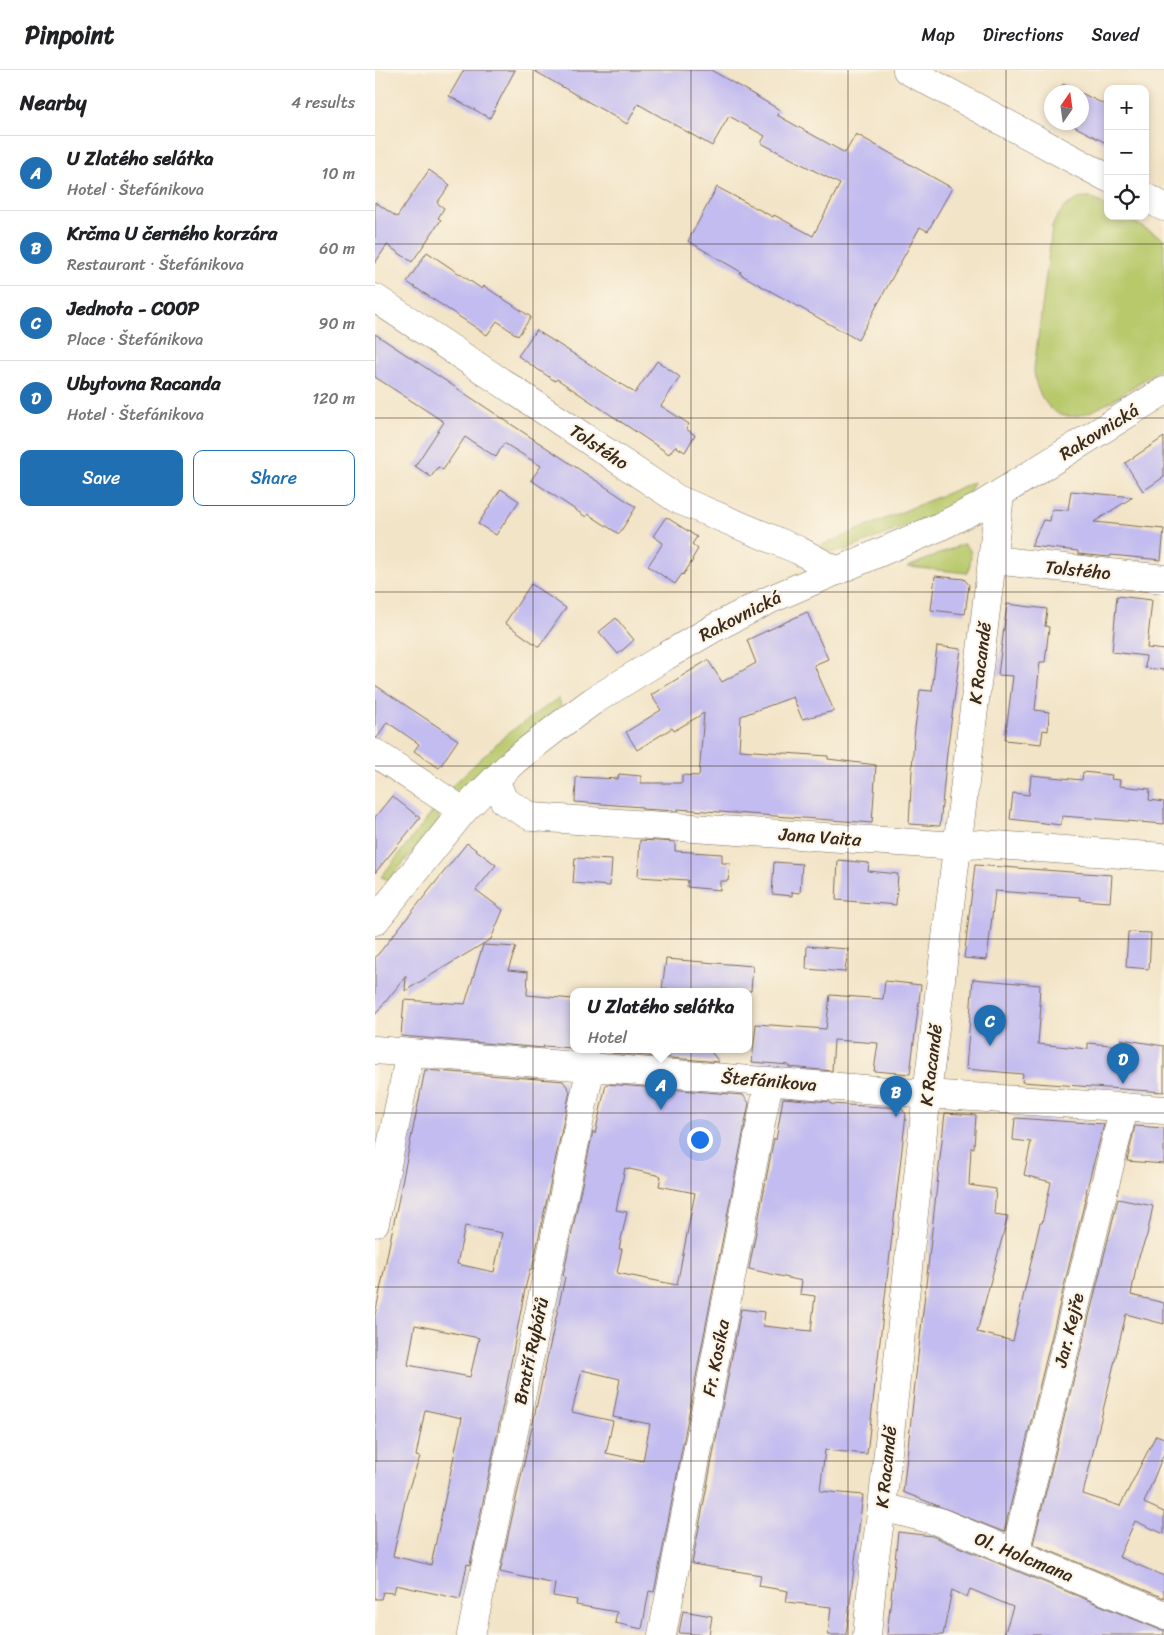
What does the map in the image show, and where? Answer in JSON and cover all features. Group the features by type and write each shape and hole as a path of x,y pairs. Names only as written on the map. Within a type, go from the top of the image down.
{"street":[{"path":"907,70 1104,176"},
{"path":"1149,199 1164,207"},
{"name":"Tolstého","path":"375,298 677,499 798,550 837,571"},
{"name":"Rakovnická","path":"375,922 463,812 515,760 560,725 627,680 743,613 937,528 1000,495 1164,391"},
{"name":"K Racandě","path":"867,1635 927,1094 1000,495"},
{"name":"Tolstého","path":"993,560 1164,579"},
{"path":"375,753 463,812"},
{"name":"Jana Vaita","path":"495,780 504,801 532,817 957,846 982,844 1164,857"},
{"name":"Štefánikova","path":"375,1050 927,1094 1164,1110"},
{"path":"375,1223 410,1053"},
{"name":"Bratří Rybářů","path":"471,1635 591,1066"},
{"name":"Fr. Kosíka","path":"662,1635 769,1081"},
{"name":"Jar. Kejře","path":"1015,1553 1124,1107"},
{"name":"Ol. Holcmana","path":"882,1507 937,1521 1164,1615"}],"green space":[{"path":"1090,197 1104,205 1104,220 1130,220 1164,239 1164,367 1096,409 1074,416 1064,415 1055,411 1046,403 1037,388 1034,370 1052,228 1061,211 1066,206 1083,198"},
{"path":"974,482 966,499 952,508 843,551 829,552 815,548"},
{"path":"963,544 967,546 970,552 968,573 908,567"},
{"path":"559,698 561,706 478,774 464,793 456,794 450,788 507,734"},
{"path":"435,809 440,819 389,880 381,877"}],"building":[{"path":"464,70 515,70 490,118 449,96"},
{"path":"533,70 711,70 780,110 777,115 845,153 856,134 952,188 928,231 920,227 858,340 740,274 741,272 688,241 717,187 813,236 840,184 761,143 765,136 729,116 712,146 638,104 627,124"},
{"path":"1089,97 1104,104 1104,142 1081,130 1089,130"},
{"path":"429,170 450,185 437,203 444,208 438,218 441,220 412,262 387,245 375,263 375,202 397,217"},
{"path":"427,252 482,289 484,286 531,317 518,336 497,321 487,335 407,282"},
{"path":"536,330 635,393 657,361 680,377 661,406 689,424 686,429 695,435 685,452 675,446 669,454 557,379 555,381 518,356"},
{"path":"375,334 636,507 619,534 588,514 586,517 531,480 541,466 504,443 496,457 465,437 443,470 438,467 431,477 415,466 444,422 375,377"},
{"path":"1164,437 1164,477 1143,491 1125,463"},
{"path":"501,489 519,501 496,535 478,524"},
{"path":"1071,491 1133,497 1094,522 1164,529 1161,560 1078,554 1078,551 1031,546 1043,520 1050,521 1052,509 1068,510"},
{"path":"666,517 697,537 692,544 698,549 693,560 675,584 648,566 663,543 653,536"},
{"path":"935,576 964,579 969,585 965,614 931,610"},
{"path":"531,584 566,608 539,647 505,623"},
{"path":"1117,596 1152,600 1147,648 1164,650 1164,670 1145,668 1146,656 1112,652"},
{"path":"1007,604 1047,609 1045,626 1049,627 1045,662 1040,662 1035,710 1049,712 1048,731 1043,730 1041,744 1005,740 1013,676 998,675"},
{"path":"807,612 828,659 814,665 834,711 802,719 793,697 741,716 739,750 828,756 828,759 876,765 872,823 678,809 678,811 642,809 642,807 575,802 576,777 618,779 619,774 641,776 641,783 682,783 682,775 699,776 704,713 674,731 672,728 637,750 626,732 661,710 651,695 708,660 722,682 756,663 747,640"},
{"path":"616,618 634,640 618,654 599,632"},
{"path":"937,646 961,649 947,752 940,826 909,824 914,736 920,690 932,691"},
{"path":"375,685 458,740 439,768 414,751 419,744 387,722 377,738 375,738"},
{"path":"1083,772 1112,775 1111,779 1120,780 1119,786 1150,789 1149,800 1164,802 1164,824 1062,816 1061,825 1010,819 1013,793 1029,795 1031,775 1082,780"},
{"path":"392,796 420,818 375,873 375,817"},
{"path":"640,840 675,842 675,851 722,854 722,863 730,863 728,881 720,881 720,890 687,887 688,880 638,877"},
{"path":"467,843 496,865 476,890 503,910 491,939 405,991 406,976 375,1015 375,958"},
{"path":"575,858 612,860 610,886 573,883"},
{"path":"838,860 869,863 868,871 898,874 896,905 836,900"},
{"path":"774,862 802,864 800,893 792,892 792,896 772,894"},
{"path":"975,865 1112,875 1110,902 1080,900 1080,897 995,891 987,960 964,958"},
{"path":"1128,932 1151,933 1149,969 1126,967"},
{"path":"483,945 516,947 508,970 528,972 527,995 570,999 570,1048 543,1046 544,1048 401,1036 404,1000 465,1004"},
{"path":"807,946 848,949 845,972 806,969"},
{"path":"666,959 753,966 751,988 662,988"},
{"path":"973,979 1040,985 1039,1005 1041,1005 1038,1044 1088,1049 1088,1043 1121,1046 1121,1039 1164,1046 1164,1092 1022,1082 1023,1074 966,1069"},
{"path":"885,981 921,985 910,1074 874,1071 878,1043 834,1040 832,1071 752,1062 756,1024 826,1029 830,995 883,999"},
{"path":"612,1053 712,1053 719,1062"},
{"path":"425,1070 563,1081 570,1091 532,1269 530,1269 525,1289 470,1565 467,1564 460,1599 396,1585 394,1593 383,1592 381,1599 375,1599 375,1315","holes":["465,1226 502,1233 494,1272 457,1264","415,1325 479,1338 470,1377 408,1365","425,1410 462,1418 431,1565 393,1556 407,1493 420,1457 416,1456"]},
{"path":"606,1084 743,1095 749,1103 658,1573 654,1592 649,1591 642,1629 615,1623 617,1612 576,1605 577,1600 553,1596 555,1584 500,1572 565,1277 563,1276 593,1131 595,1134","holes":["625,1168 661,1176 659,1186 695,1193 677,1285 617,1273 622,1249 619,1249 627,1212 616,1210","582,1370 620,1379 613,1417 650,1424 643,1461 606,1453 613,1421 572,1412"]},
{"path":"783,1098 830,1102 830,1104 901,1108 906,1114 867,1454 825,1450 820,1491 863,1495 846,1635 828,1635 831,1607 786,1602 788,1591 759,1586 761,1575 692,1564 741,1309 765,1312 763,1326 811,1331 815,1296 800,1294 802,1281 749,1269"},
{"path":"945,1113 976,1115 974,1148 971,1147 969,1185 996,1189 994,1214 1008,1216 977,1332 1013,1341 1051,1182 1024,1175 1031,1142 1013,1140 1015,1118 1104,1124 1004,1532 903,1492"},
{"path":"1135,1126 1164,1128 1164,1164 1127,1161"},
{"path":"1118,1199 1153,1206 1147,1235 1137,1262 1131,1295 1164,1303 1164,1324 1126,1314 1083,1494 1120,1506 1156,1435 1164,1438 1164,1453 1144,1503 1164,1512 1164,1534 1135,1521 1119,1557 1164,1576 1164,1598 1033,1544"},
{"path":"898,1532 932,1536 1164,1630 1164,1635 1004,1635 1013,1607 970,1589 967,1597 952,1590 943,1635 887,1635"},
{"path":"683,1611 712,1616 709,1635 679,1633"}],"place":[{"name":"Jednota - COOP","path":"990,1046"},
{"name":"Ubytovna Racanda","path":"1123,1084"},
{"name":"U Zlatého selátka","path":"661,1110"},
{"name":"Krčma U černého korzára","path":"896,1117"}]}
